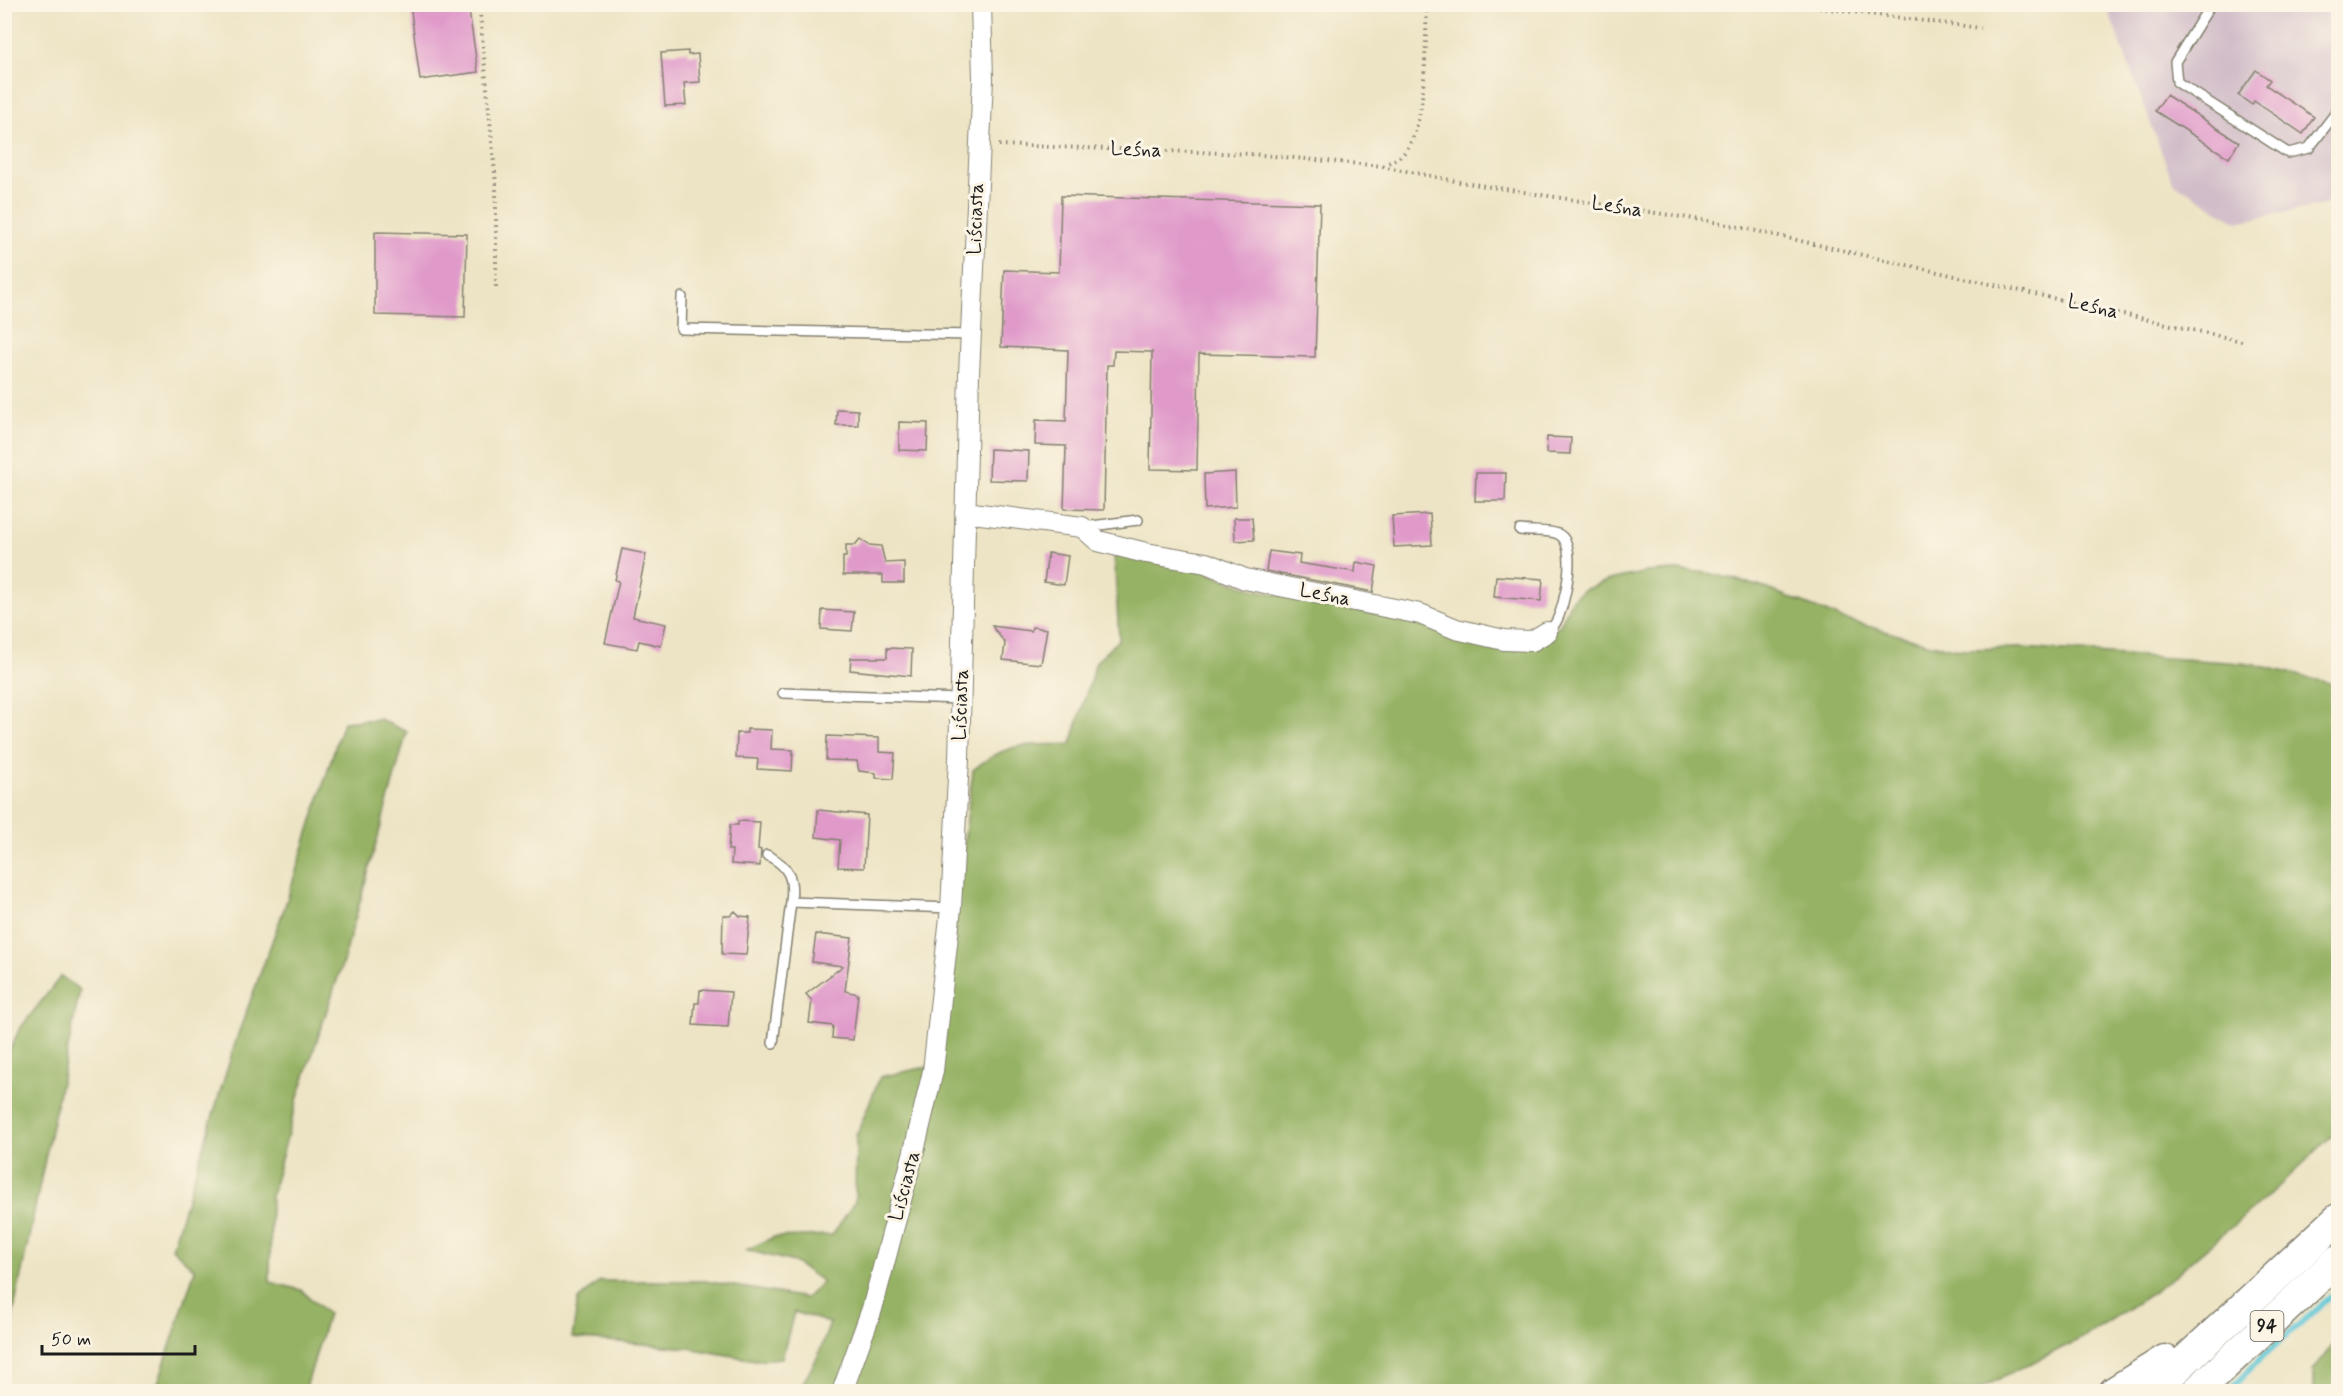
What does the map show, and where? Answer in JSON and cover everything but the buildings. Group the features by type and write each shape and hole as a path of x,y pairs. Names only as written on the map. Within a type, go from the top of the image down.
{"main road":[{"name":"94","path":"2151,1392 2338,1219"},
{"name":"94","path":"2196,1392 2338,1260"},
{"path":"2114,1392 2245,1306"}],"street":[{"name":"Liściasta","path":"842,1392 872,1309 933,1071 951,908 961,699 971,335 983,79 981,4"},
{"name":"Leśna","path":"965,512 1082,527 1098,541 1146,553 1206,563 1245,579 1420,614 1456,628 1504,640 1532,641 1547,632"}],"lane":[{"path":"2211,4 2175,62 2177,82 2288,153 2309,148 2338,110"},
{"path":"682,297 681,329 971,335"},
{"path":"1082,527 1138,520"},
{"path":"1520,530 1558,534 1566,541 1569,550 1569,572 1561,609 1555,623 1547,632"},
{"path":"783,693 961,699"},
{"path":"767,855 782,863 793,885 773,1043"},
{"path":"791,902 951,908"}],"path":[{"path":"479,4 496,184 496,289"},
{"path":"1382,166 1404,153 1414,133 1423,90 1427,4"},
{"path":"1790,4 1981,28"},
{"name":"Leśna","path":"979,145 1251,154 1382,166 1460,182 1726,224 2246,342"}],"shaded area":[{"path":"2106,5 2338,5 2338,202 2237,222 2173,182"}],"green space":[{"path":"1114,553 1177,562 1253,589 1342,609 1419,620 1476,645 1503,648 1546,638 1560,625 1572,599 1584,590 1609,580 1647,572 1676,570 1734,579 1768,589 1843,619 1930,644 1961,649 2021,648 2241,663 2338,685 2338,1130 2275,1190 2157,1290 2084,1337 1975,1391 798,1392 818,1356 830,1323 794,1312 782,1358 755,1360 688,1348 572,1338 578,1300 600,1281 705,1281 806,1298 823,1282 794,1262 746,1250 774,1237 832,1235 855,1202 856,1136 880,1077 936,1065 973,770 997,754 1019,746 1071,744 1096,662 1119,639"},
{"path":"379,719 407,732 344,959 298,1097 271,1196 270,1282 301,1290 328,1314 305,1391 111,1391 113,1386 156,1389 195,1270 172,1248 237,1037 285,906 343,722"},
{"path":"61,976 80,990 5,1353 5,1061 19,1030"},
{"path":"2338,1342 2338,1391 2313,1391 2313,1370"}],"waterway":[{"path":"2227,1392 2263,1356 2338,1290"}]}
